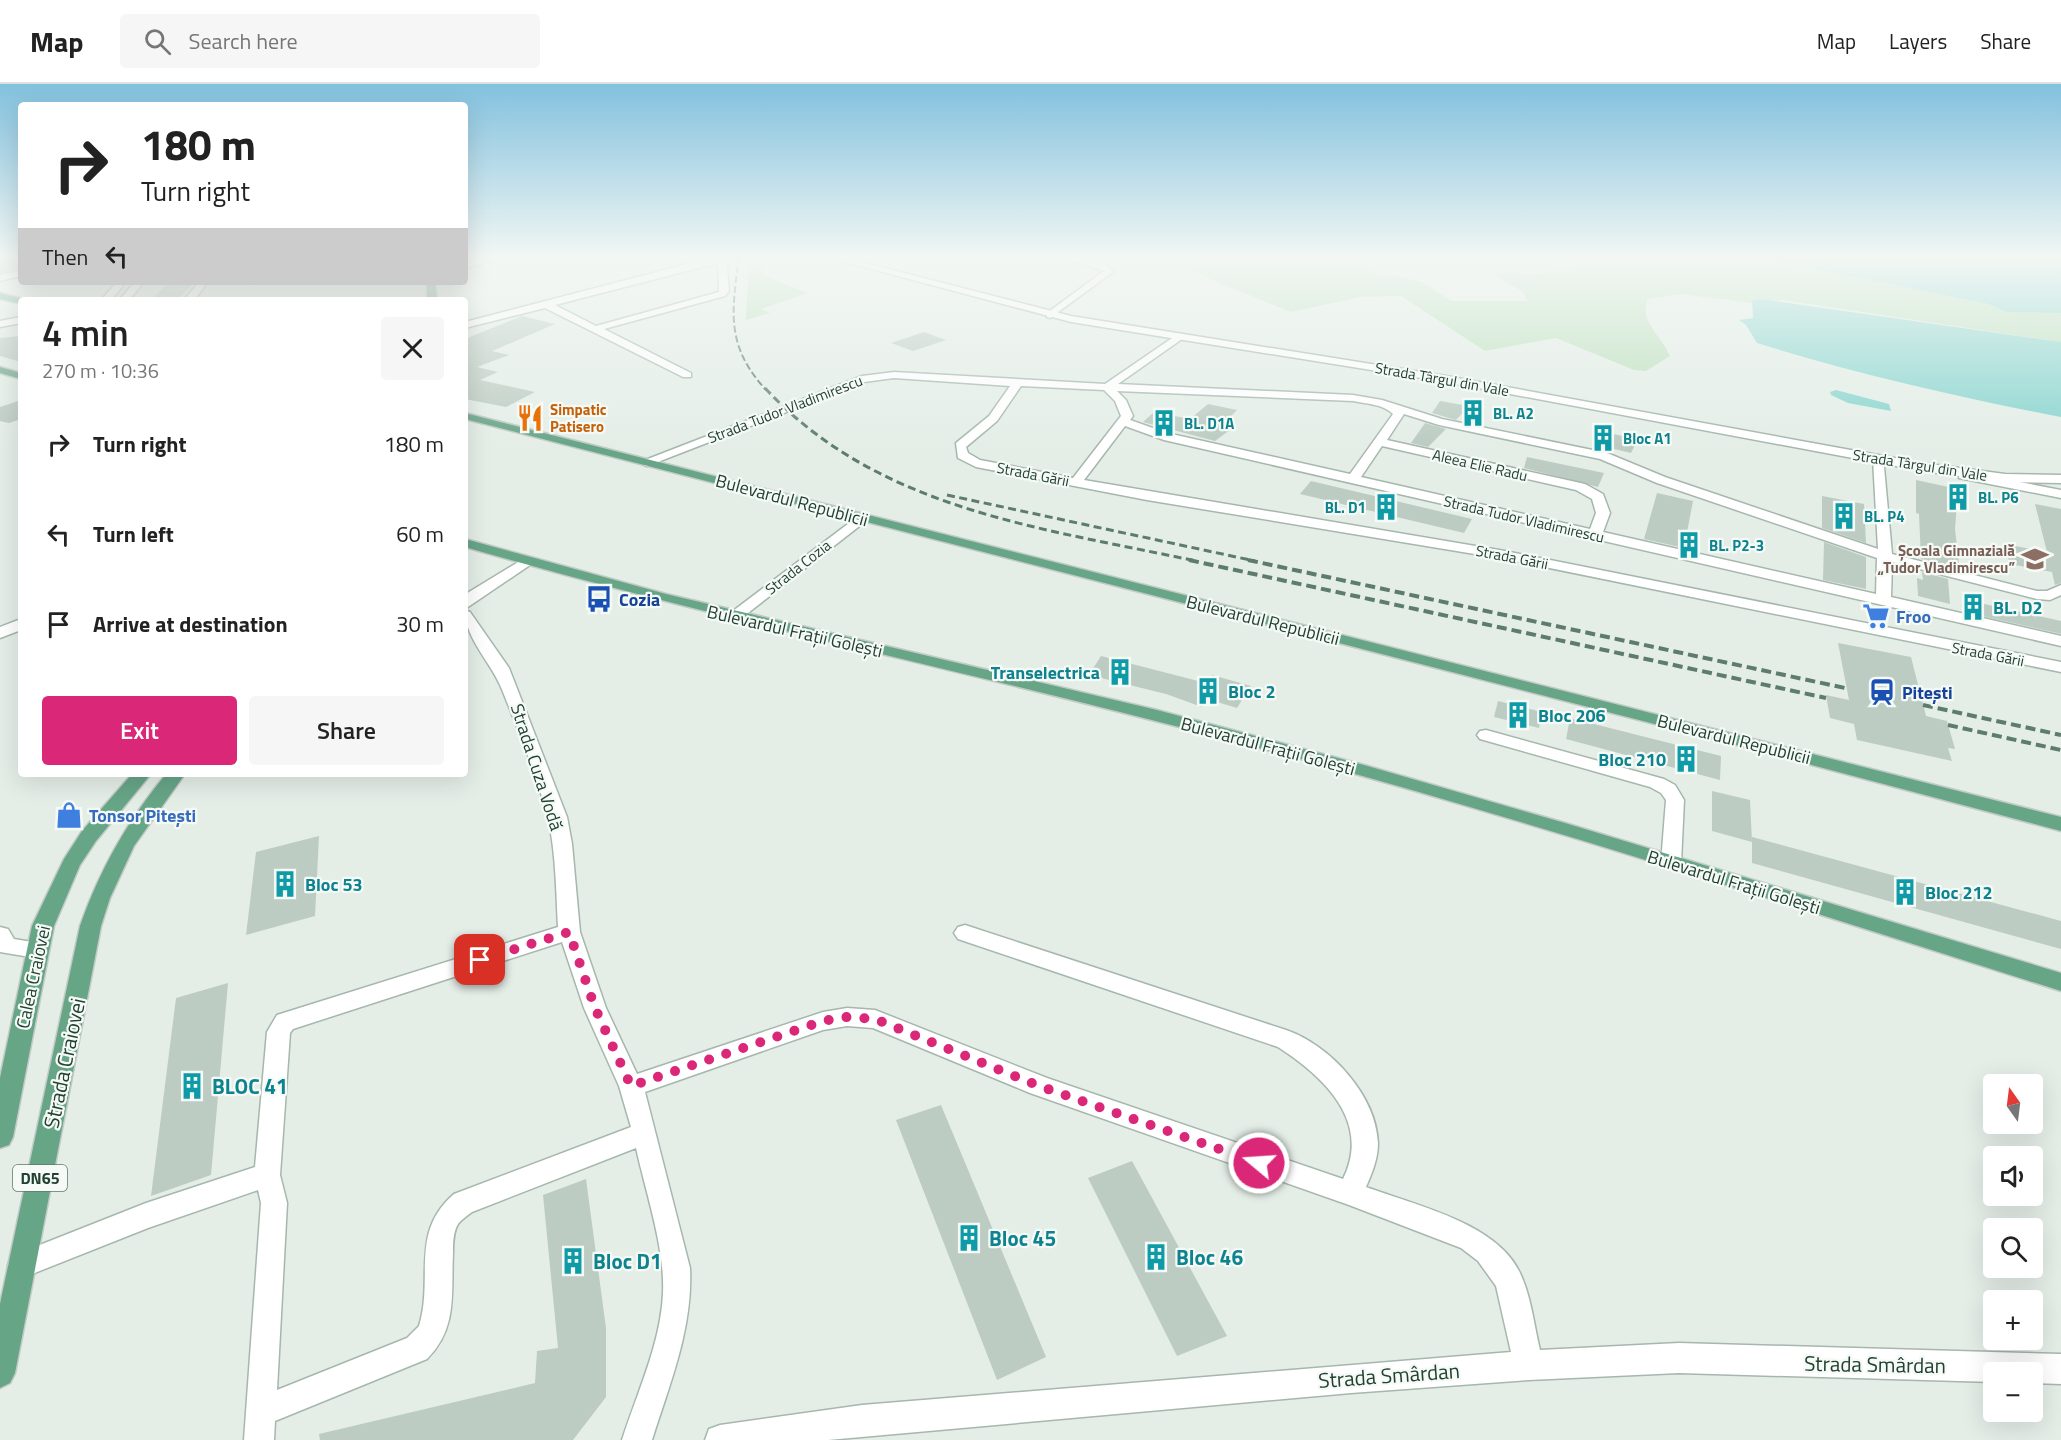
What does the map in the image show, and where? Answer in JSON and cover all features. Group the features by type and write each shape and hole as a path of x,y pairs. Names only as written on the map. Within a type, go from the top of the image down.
{"main road":[{"path":"0,370 18,375"},
{"name":"Bulevardul Republicii","path":"468,417 1729,737 2061,824"},
{"name":"Bulevardul Frații Golești","path":"468,544 734,617 1254,741 1671,863 2061,982"},
{"name":"Calea Craiovei","path":"0,1137 36,950 47,915 71,864 104,817 139,777"},
{"name":"Strada Craiovei","path":"0,1373 80,983 83,950 104,887 124,846 156,797 173,777"}],"street":[{"path":"468,324 491,319"},
{"path":"575,319 687,375"},
{"path":"594,329 631,319"},
{"name":"Strada Târgul din Vale","path":"1075,319 1446,379 1922,467 2005,478 2061,479"},
{"path":"0,324 18,321"},
{"path":"468,328 481,322"},
{"path":"1076,482 1127,416 1125,408 1107,387 1178,337"},
{"name":"Strada Tudor Vladimirescu","path":"646,462 871,378 894,375 1017,383 1353,398 1439,422 1603,456 1661,480 1884,556 1984,583 2057,596"},
{"name":"Strada Gării","path":"1017,383 1003,409 980,433 960,446 962,455 976,463 1146,496 1505,555 2061,668"},
{"path":"1353,479 1399,414 1393,408"},
{"name":"Strada Tudor Vladimirescu","path":"1124,422 1164,436 2061,641"},
{"name":"Aleea Elie Radu","path":"1380,442 1580,487 1598,497 1603,513 1595,535"},
{"path":"1879,459 1884,556 1883,600"},
{"path":"1922,467 2061,494"},
{"name":"Strada Cozia","path":"734,617 861,518"},
{"path":"468,601 525,561"},
{"name":"Strada Cuza Vodă","path":"468,619 501,668 512,690 557,817 562,844 569,932 595,1008 631,1086 645,1133 676,1268 677,1294 674,1326 637,1440"},
{"path":"0,633 18,625"},
{"path":"1486,735 1657,783 1668,789 1675,800 1671,863"},
{"path":"259,1440 274,1203 267,1175 279,1032 285,1022 569,932"},
{"path":"965,933 1286,1040 1312,1055 1335,1075 1357,1110 1364,1138 1363,1163 1350,1193"},
{"path":"0,935 8,946 36,950"},
{"path":"631,1086 823,1021 847,1017 875,1019 1062,1094 1350,1193 1470,1239 1488,1252 1509,1280 1529,1365"},
{"path":"262,1411 417,1349 431,1335 436,1318 440,1239 447,1217 463,1203 645,1133"},
{"path":"22,1265 146,1216 267,1175"},
{"name":"Strada Smârdan","path":"720,1440 862,1420 1529,1365 1679,1358 2061,1369"}],"green space":[{"path":"1437,319 1648,319 1670,356 1646,371 1634,370 1556,338 1485,351"},
{"path":"1911,319 2061,319 2061,342"}],"water":[{"path":"1902,319 2061,342 2061,417 1908,384 1757,343 1746,325 1739,320"},
{"path":"1836,390 1889,404 1891,411 1848,403 1831,395 1830,392"}],"building":[{"path":"514,319 536,319 555,324 492,351 509,355 477,367 498,372 480,380 535,392 506,407 468,400 468,338"},
{"path":"924,332 946,340 913,351 891,343"},
{"path":"18,336 18,361 0,356 0,338"},
{"path":"18,401 18,420 9,423 0,421 0,407"},
{"path":"1440,401 1469,406 1456,420 1432,413"},
{"name":"BL. D1A","path":"1208,404 1237,410 1228,419 1233,420 1226,429 1230,430 1215,441 1143,422 1154,412 1190,419"},
{"path":"1425,423 1446,429 1428,447 1411,443"},
{"path":"1613,434 1638,439 1631,453 1606,447"},
{"path":"1527,457 1604,473 1598,487 1524,468"},
{"path":"1916,480 1958,489 1955,529 1959,564 1946,562 1947,566 1921,559 1919,514 1916,513"},
{"name":"BL. D1","path":"1311,481 1472,519 1464,533 1300,494"},
{"path":"1657,493 1693,501 1684,548 1644,539"},
{"name":"BL. P4","path":"1822,496 1864,504 1866,543 1822,528"},
{"path":"2035,504 2061,509 2061,583 2055,585 2052,572 2010,564 2004,544 2047,552"},
{"path":"1824,542 1866,557 1866,589 1823,580"},
{"path":"1922,572 1948,579 1950,604 1918,596 1917,578 1923,580"},
{"path":"1980,603 2061,621 2061,634 1978,615"},
{"path":"1838,643 1911,657 1926,716 1947,721 1955,749 1948,748 1952,761 1857,740 1854,724 1830,718 1826,695 1849,700"},
{"path":"1101,656 1206,683 1212,675 1251,686 1237,708 1207,699 1202,707 1166,694 1089,675"},
{"name":"Bloc 206","path":"1498,701 1542,712 1539,728 1494,717"},
{"path":"1570,718 1721,756 1720,780 1566,739"},
{"path":"1712,791 1750,800 1752,842 1712,831"},
{"name":"Bloc 53","path":"319,836 315,916 246,935 256,852"},
{"name":"Bloc 212","path":"1752,837 2061,921 2061,949 1752,863"},
{"name":"BLOC 41","path":"228,983 211,1175 151,1196 176,998"},
{"name":"Bloc 45","path":"941,1105 1046,1357 997,1380 896,1120"},
{"name":"Bloc 46","path":"1132,1161 1227,1336 1177,1356 1088,1178"},
{"name":"Bloc D1","path":"586,1179 606,1328 606,1397 573,1440 320,1440 319,1434 535,1383 537,1351 558,1348 543,1195"}],"railway":[{"path":"734,319 738,343 744,358 766,390"},
{"path":"765,388 810,429 858,462 910,488 965,508 1022,524 1196,561"},
{"path":"947,495 1255,561"},
{"path":"1189,560 1826,698"},
{"path":"1248,560 1845,688"},
{"path":"1923,705 2061,735"},
{"path":"1948,725 2061,750"}],"place":[{"name":"BL. A2","path":"1473,413"},
{"name":"Simpatic Patisero","path":"530,418"},
{"name":"BL. D1A","path":"1164,423"},
{"name":"Bloc A1","path":"1603,438"},
{"name":"BL. P6","path":"1958,497"},
{"name":"BL. D1","path":"1386,507"},
{"name":"BL. P4","path":"1844,516"},
{"name":"BL. P2-3","path":"1689,545"},
{"name":"Școala Gimnazială „Tudor Vladimirescu”","path":"2035,559"},
{"name":"Cozia","path":"599,599"},
{"name":"BL. D2","path":"1973,607"},
{"name":"Froo","path":"1876,616"},
{"name":"Transelectrica","path":"1120,672"},
{"name":"Bloc 2","path":"1208,691"},
{"name":"Pitești","path":"1882,692"},
{"name":"Bloc 206","path":"1518,715"},
{"name":"Bloc 210","path":"1686,759"},
{"name":"Tonsor Pitești","path":"69,815"},
{"name":"Bloc 53","path":"285,884"},
{"name":"Bloc 212","path":"1905,892"},
{"name":"BLOC 41","path":"192,1086"},
{"name":"Bloc 45","path":"969,1238"},
{"name":"Bloc 46","path":"1156,1257"},
{"name":"Bloc D1","path":"573,1261"}],"route":[{"path":"480,960 569,932 595,1008 631,1086 823,1021 847,1017 875,1019 1039,1086 1259,1163"}]}
